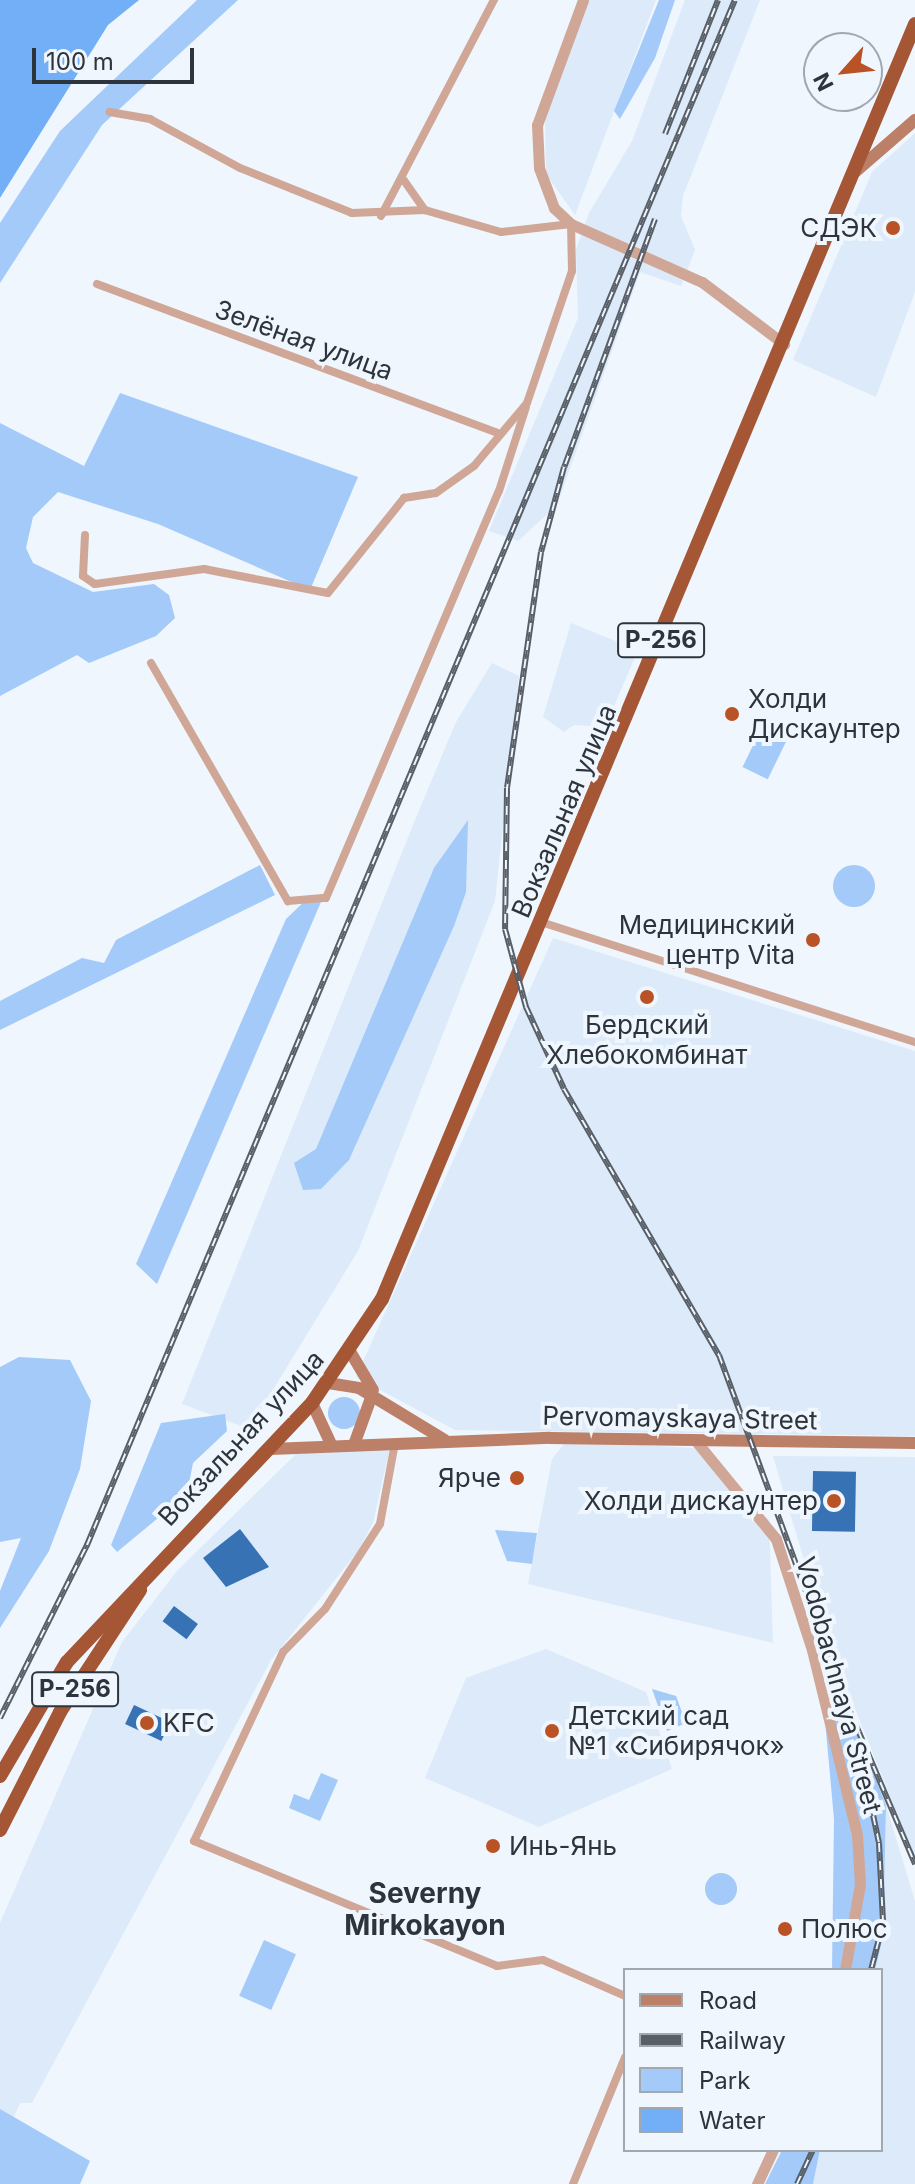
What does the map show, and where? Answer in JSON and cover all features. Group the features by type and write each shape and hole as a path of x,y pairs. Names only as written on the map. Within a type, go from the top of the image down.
{"highway":[{"name":"Вокзальная улица","path":"163,1557 271,1449 312,1403 351,1353 400,1265 915,24"},
{"name":"Р-256","path":"0,1776 67,1662 163,1557"},
{"name":"Р-256","path":"0,1830 60,1712 163,1557"}],"main road":[{"path":"854,173 915,120"},
{"path":"351,1353 365,1384 397,1410"},
{"path":"328,1383 372,1395 445,1440"},
{"path":"355,1442 372,1395"},
{"path":"312,1403 330,1442"},
{"name":"Pervomayskaya Street","path":"271,1449 330,1442 445,1440 915,1443"}],"street":[{"path":"381,216 494,0"},
{"path":"583,0 537,125 545,192 571,224 673,266 784,344"},
{"path":"110,112 150,119 240,168 352,213 381,216 425,210 501,232 571,224"},
{"path":"403,179 425,210"},
{"path":"151,663 288,901 326,898 499,491 527,403 560,324 572,271 571,224"},
{"name":"Зелёная улица","path":"97,284 497,433"},
{"path":"85,535 83,576 95,584 204,569 328,593 404,498 436,493 474,466 497,433 527,403"},
{"path":"544,923 915,1042"},
{"name":"Vodobachnaya Street","path":"695,1440 776,1539 812,1650 857,1835 860,1884 845,1968"},
{"path":"395,1443 375,1534 325,1609 283,1652 194,1841 497,1966 543,1960 623,1995"},
{"path":"573,2184 623,2062"},
{"path":"757,2184 772,2152"}],"shaded area":[{"path":"586,0 656,0 575,215 546,174 545,107"},
{"path":"685,0 760,0 683,196 681,216 695,250 681,286 640,272 557,505 518,541 489,531 578,318 576,249 589,213 632,141"},
{"path":"915,133 915,292 876,397 793,360 872,172"},
{"path":"571,623 638,650 605,727 574,725 564,732 543,717"},
{"path":"492,663 519,676 495,901 358,1251 249,1429 182,1404 415,820 456,722"},
{"path":"553,938 915,1051 915,1436 455,1430 356,1377"},
{"path":"566,1441 694,1448 769,1520 773,1643 528,1584 552,1459"},
{"path":"390,1447 373,1523 358,1551 271,1660 32,2103 20,2103 0,2148 0,1923 122,1642 177,1571 302,1448"},
{"path":"773,1456 915,1457 915,1858 830,1647"},
{"name":"Детский сад №1 «Сибирячок»","path":"546,1649 646,1692 672,1769 539,1827 425,1778 466,1678"},
{"path":"886,1805 915,1901 915,2184 813,2184 820,2152 883,2152 883,1968 875,1968 883,1937"}],"green space":[{"path":"197,0 238,0 102,125 0,283 0,223 60,131"},
{"path":"659,0 675,0 655,58 620,119 614,111"},
{"path":"120,393 358,477 310,590 158,524 58,492 33,517 26,548 33,563 93,592 154,584 169,595 175,618 156,636 89,663 77,655 0,696 0,423 84,466"},
{"path":"764,723 789,735 768,779 743,767"},
{"path":"468,820 466,892 454,926 349,1160 321,1189 303,1190 294,1163 316,1149 434,868"},
{"path":"260,865 275,895 0,1030 0,1001 82,958 104,963 116,940"},
{"path":"854,865 869,871 875,886 869,901 854,907 839,901 833,886 839,871"},
{"path":"309,897 321,902 157,1284 136,1264 286,919"},
{"path":"19,1357 70,1360 91,1401 80,1469 49,1551 0,1628 0,1591 21,1538 0,1542 0,1367"},
{"path":"344,1397 355,1402 360,1413 355,1424 344,1429 333,1424 328,1413 333,1402"},
{"path":"225,1414 227,1431 193,1463 187,1494 117,1552 111,1545 161,1423"},
{"path":"495,1530 537,1533 532,1564 507,1561"},
{"path":"817,1632 886,1805 883,1937 875,1968 832,1968 834,1819"},
{"path":"652,1689 676,1696 686,1723 667,1731"},
{"path":"321,1773 338,1780 320,1821 289,1808 294,1794 309,1800"},
{"path":"721,1873 733,1877 737,1889 733,1901 721,1905 709,1901 705,1889 709,1877"},
{"path":"264,1940 296,1954 271,2010 239,1996"},
{"path":"0,2109 90,2161 80,2184 0,2184"},
{"path":"781,2152 820,2152 813,2184 765,2184"}],"water":[{"path":"0,0 139,0 108,25 0,198"}],"building":[{"name":"Холди дискаунтер","path":"813,1471 856,1472 855,1532 812,1531"},
{"path":"240,1529 269,1567 226,1587 203,1558"},
{"path":"174,1606 198,1624 187,1639 163,1621"},
{"name":"KFC","path":"134,1705 170,1722 161,1741 125,1724"}],"railway":[{"path":"665,134 718,0"},
{"path":"0,1718 87,1545 735,0"},
{"path":"655,219 564,467 541,552 507,788 505,929 526,1007 564,1089 719,1355 852,1716 915,1864"},
{"path":"862,1763 879,1843 883,1923 872,1968"},
{"path":"797,2184 812,2152"}],"place":[{"name":"СДЭК","path":"893,228"},
{"name":"Холди Дискаунтер","path":"732,714"},
{"name":"Медицинский центр Vita","path":"813,940"},
{"name":"Бердский Хлебокомбинат","path":"647,997"},
{"name":"Ярче","path":"517,1478"},
{"name":"Холди дискаунтер","path":"834,1501"},
{"name":"KFC","path":"147,1723"},
{"name":"Детский сад №1 «Сибирячок»","path":"552,1731"},
{"name":"Инь-Янь","path":"493,1846"},
{"name":"Полюс","path":"785,1929"}],"district":[{"name":"Severny Mirkokayon","path":"425,1909"}]}
